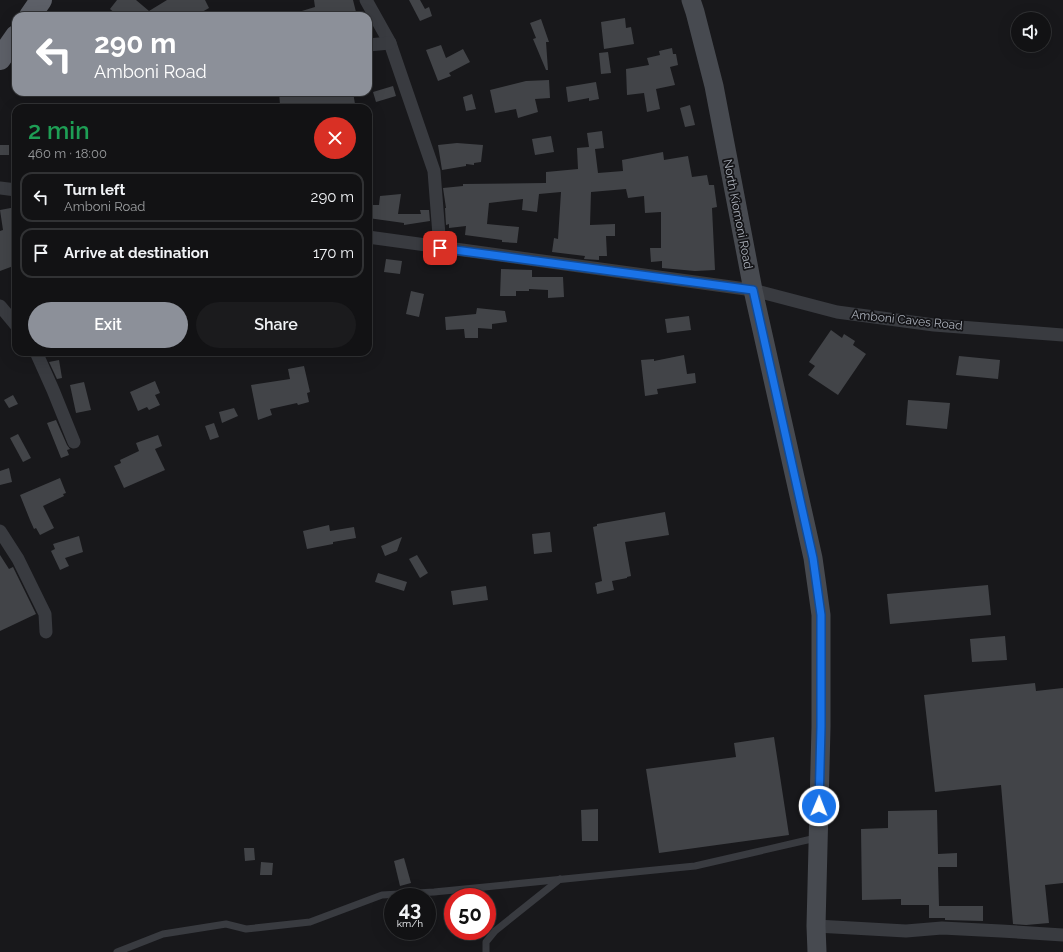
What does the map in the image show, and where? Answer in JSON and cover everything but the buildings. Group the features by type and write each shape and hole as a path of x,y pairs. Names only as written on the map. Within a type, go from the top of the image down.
{"highway":[{"path":"33,12 42,0"},
{"path":"0,58 12,42"}],"main road":[{"name":"North Kiomoni Road","path":"691,0 714,86 753,290 813,558 821,615 821,727 816,926 817,952"}],"street":[{"path":"366,0 390,43 434,170 440,248"},
{"path":"372,45 390,43"},
{"path":"0,188 12,190"},
{"name":"Amboni Caves Road","path":"372,238 753,290 837,312 934,325 1063,335"},
{"path":"0,306 12,320"},
{"path":"38,356 74,442"},
{"path":"0,531 18,559 45,614 46,632"},
{"path":"816,926 906,930 942,928 1063,936"}],"lane":[{"path":"117,952 163,934 219,925 226,924 246,930 310,922 382,895 434,892 695,866 818,838"},
{"path":"486,952 486,942 495,931 560,879"}],"route":[{"path":"440,248 753,290 813,558 821,615 819,806"}]}
